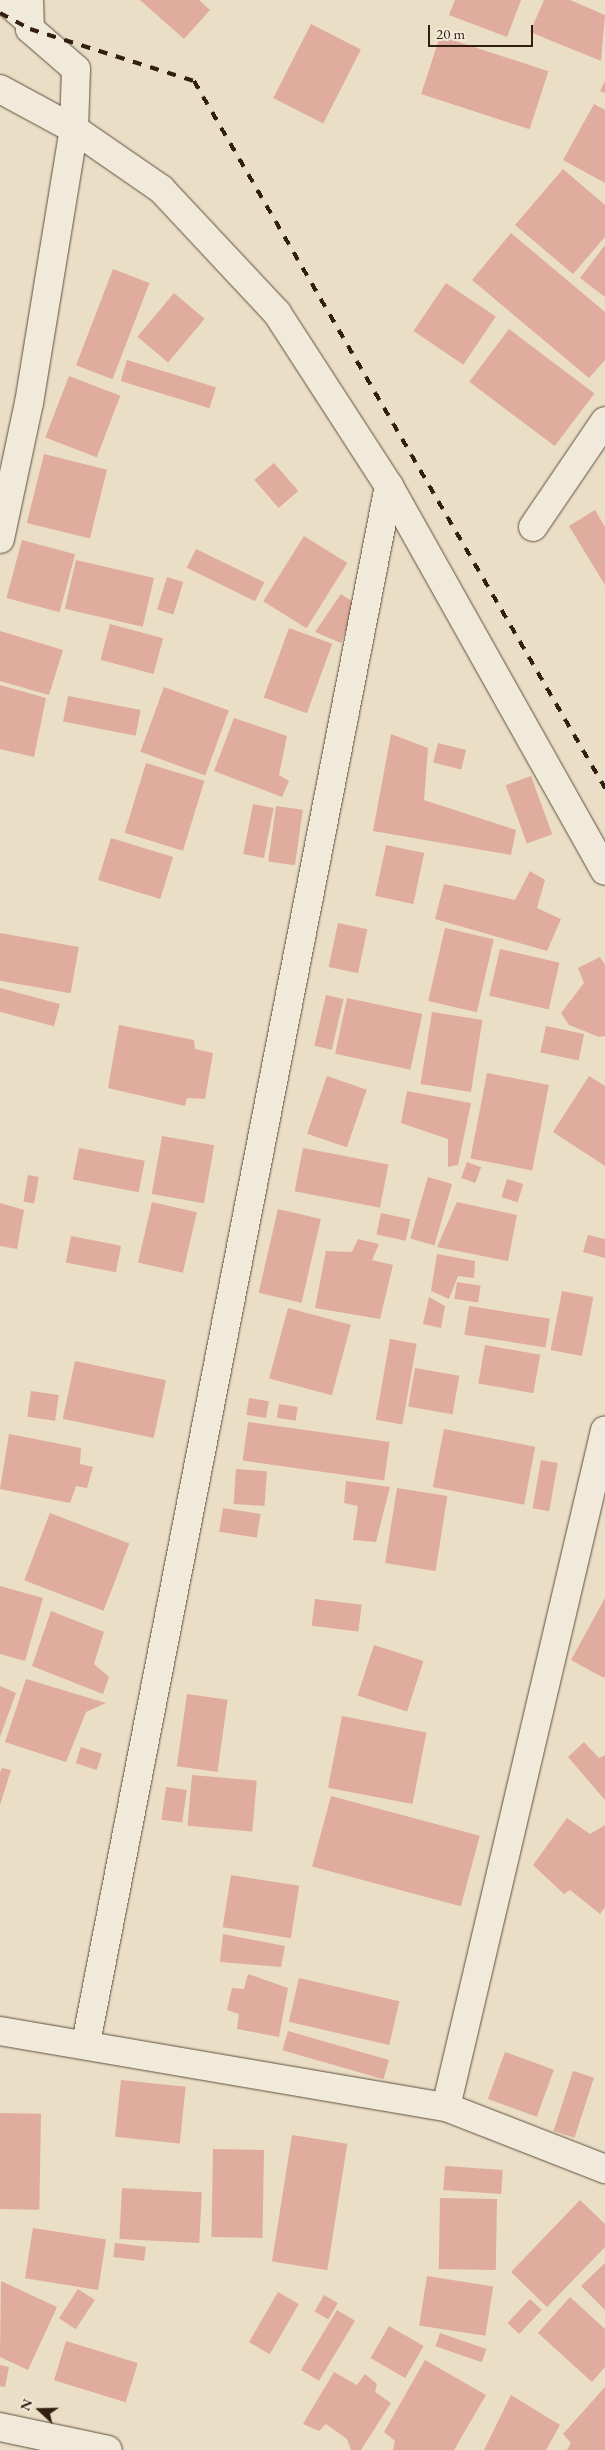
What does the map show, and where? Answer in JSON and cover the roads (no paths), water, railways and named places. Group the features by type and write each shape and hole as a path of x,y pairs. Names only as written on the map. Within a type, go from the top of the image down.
{"street":[{"path":"0,538 30,393 74,129 76,69 30,29 28,10 5,0"},
{"path":"0,89 74,129 161,189 277,313 389,486 605,871"},
{"path":"533,527 605,421"},
{"path":"86,2044 389,486"},
{"path":"446,2107 605,1430"},
{"path":"0,2031 86,2044 446,2107 605,2169"},
{"path":"0,2426 70,2446 108,2450"}],"railway":[{"path":"0,13 30,29 194,81 605,788"}]}
